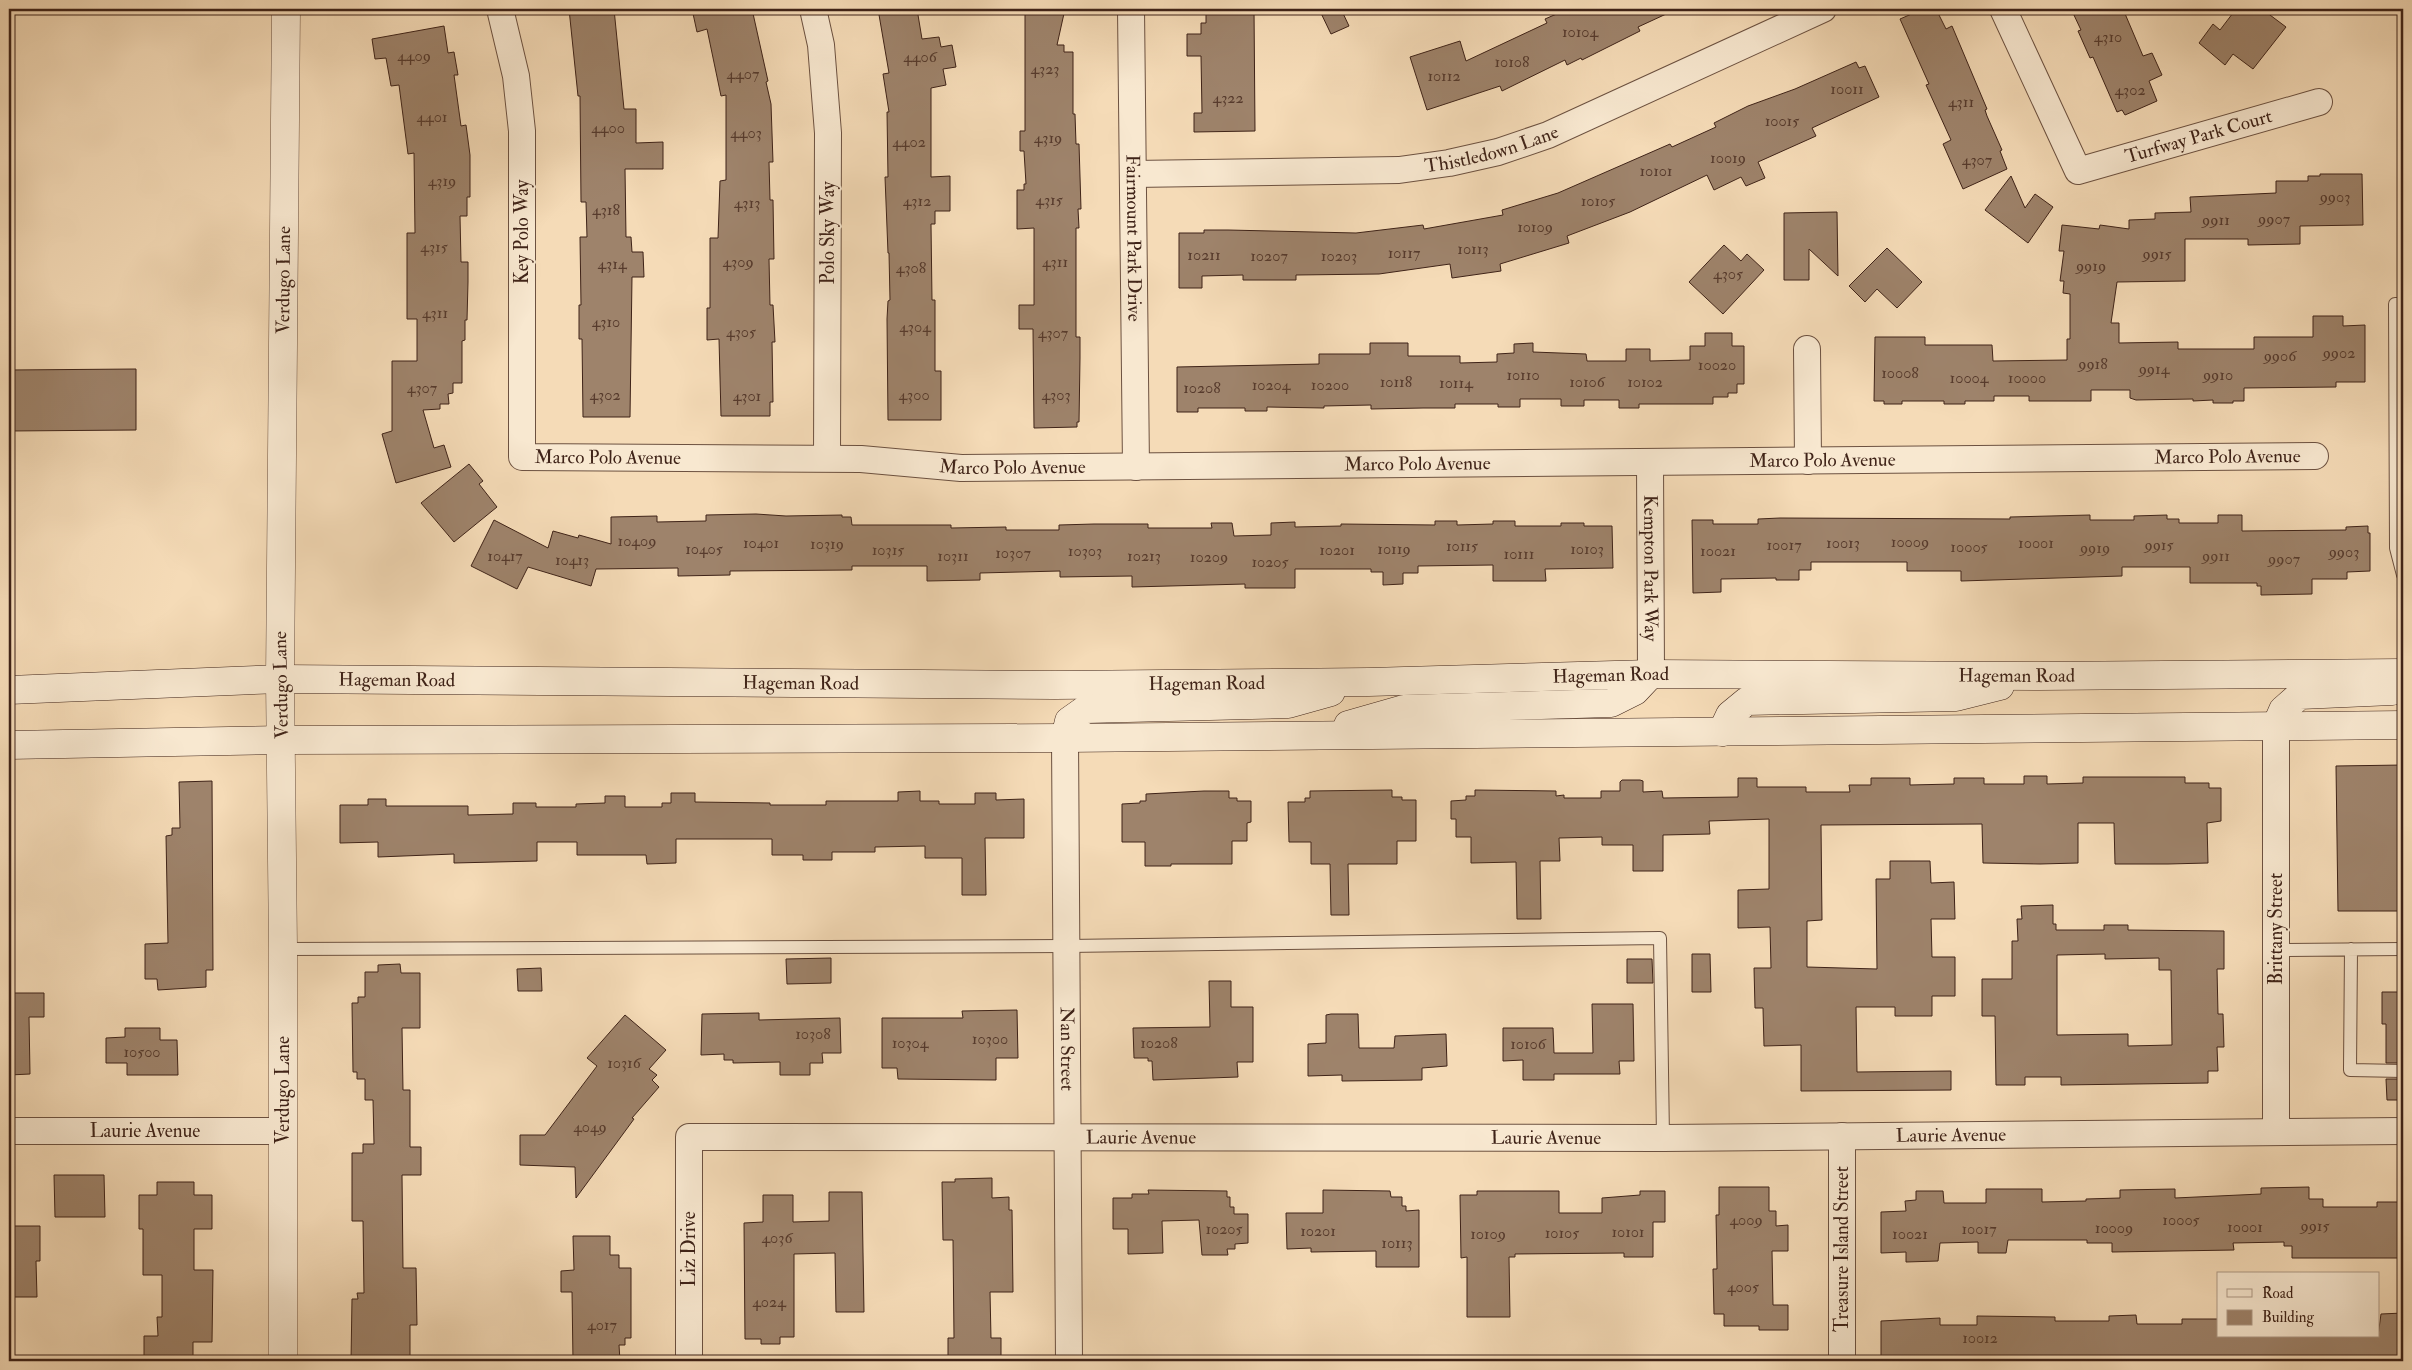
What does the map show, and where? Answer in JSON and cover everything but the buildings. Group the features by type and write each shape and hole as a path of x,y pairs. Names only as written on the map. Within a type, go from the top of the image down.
{"main road":[{"name":"Verdugo Lane","path":"283,1361 283,950 280,679 286,9"},
{"name":"Hageman Road","path":"9,690 280,679 1045,685 1369,682 1651,674 2040,676 2403,673"},
{"path":"1316,734 1404,709 1611,703 1635,691 1651,674"},
{"path":"1722,732 1730,715 1747,701 1956,697 2040,676"},
{"path":"1065,738 1069,721 1086,709 1288,704 1369,682"},
{"path":"2276,726 2283,710 2300,695 2403,691"},
{"path":"9,745 282,740 1065,738 1316,734 2403,725"}],"street":[{"name":"Key Polo Way","path":"500,9 516,76 522,131 522,457"},
{"name":"Polo Sky Way","path":"813,9 821,45 828,133 827,458"},
{"name":"Fairmount Park Drive","path":"1131,9 1136,467"},
{"name":"Thistledown Lane","path":"1133,174 1399,170 1449,163 1498,152 1548,135 1823,9"},
{"name":"Turfway Park Court","path":"2003,9 2078,171 2319,102"},
{"path":"1807,349 1808,461"},
{"name":"Marco Polo Avenue","path":"522,457 827,458 861,459 961,468 2314,456"},
{"name":"Kempton Park Way","path":"1650,462 1651,674"},
{"name":"Brittany Street","path":"2276,726 2276,1132"},
{"name":"Nan Street","path":"1065,738 1069,1361"},
{"name":"Laurie Avenue","path":"689,1137 1663,1138 2403,1131"},
{"name":"Laurie Avenue","path":"9,1132 283,1132"},
{"name":"Treasure Island Street","path":"1842,1136 1842,1361"},
{"name":"Liz Drive","path":"689,1137 689,1361"}],"lane":[{"path":"2403,304 2395,304 2396,548 2403,575"},
{"path":"283,950 1067,946 1660,938 1663,1138"},
{"path":"2276,950 2403,949"},
{"path":"2351,950 2350,1070 2403,1071"}]}
